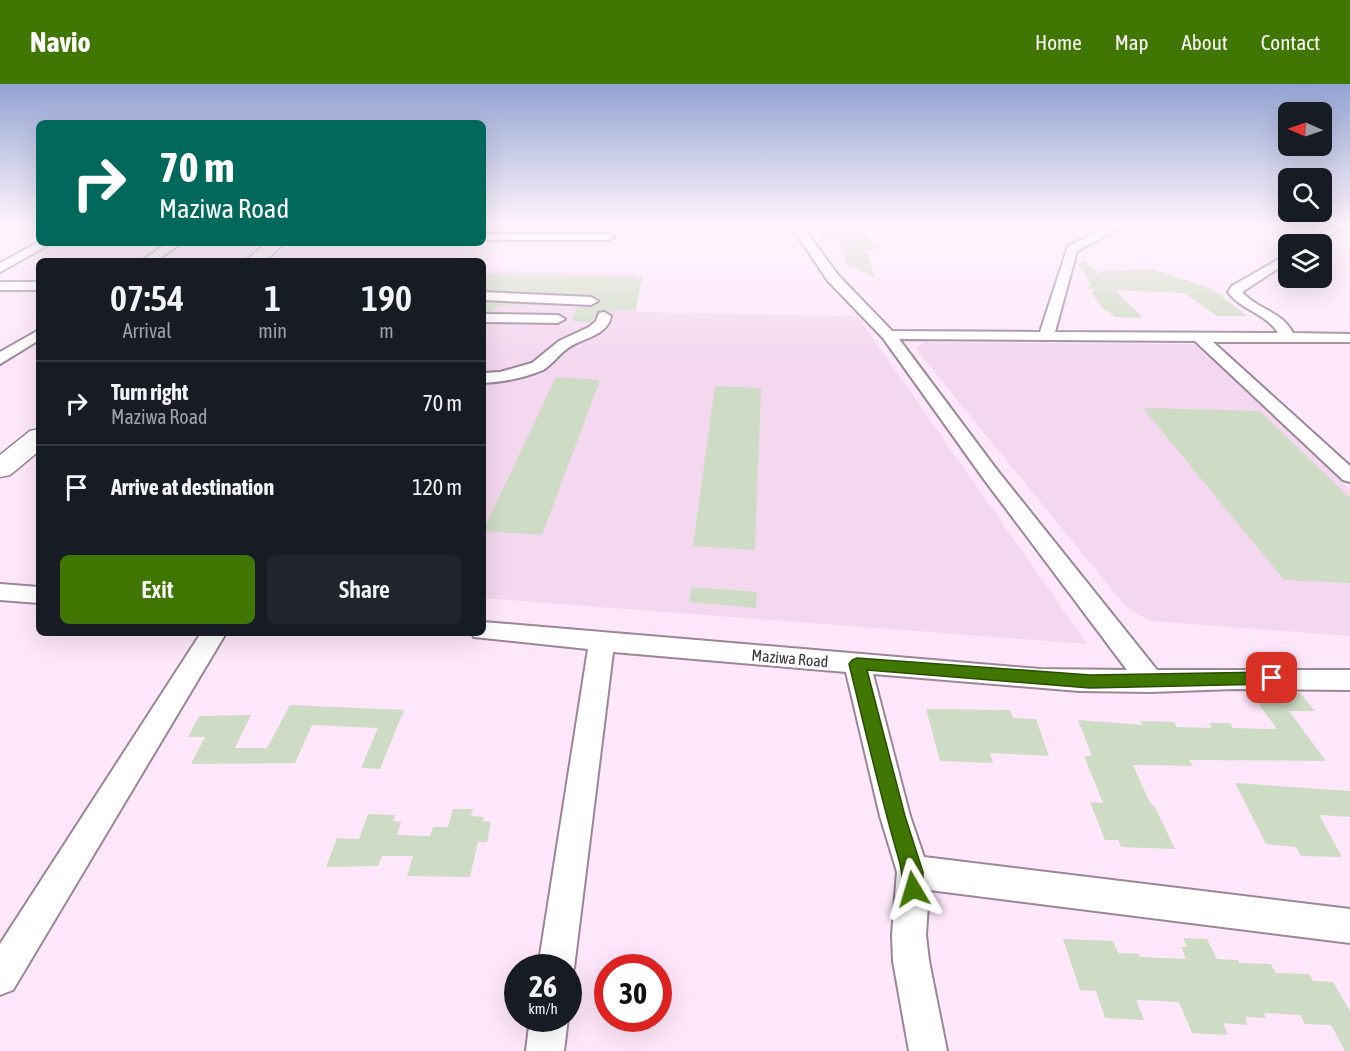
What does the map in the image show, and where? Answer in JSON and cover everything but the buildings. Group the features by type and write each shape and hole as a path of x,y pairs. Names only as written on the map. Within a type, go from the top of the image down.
{"highway":[{"path":"0,469 36,439"}],"street":[{"path":"825,268 888,335 990,474 1151,682"},
{"path":"1047,334 1066,268"},
{"path":"1269,268 1235,292 1242,300 1280,324 1287,337"},
{"path":"0,286 36,286"},
{"path":"486,296 591,301"},
{"path":"486,378 501,377 538,366 564,344 594,330 603,323 604,316"},
{"path":"486,318 558,319"},
{"path":"888,335 1047,334 1350,338"},
{"path":"0,359 36,335"},
{"path":"1198,336 1350,476"},
{"path":"0,592 36,595"},
{"name":"Maziwa Road","path":"486,631 1040,679 1151,682 1232,678 1350,680"},
{"path":"0,977 212,636"},
{"path":"558,954 602,642"},
{"path":"857,664 895,816 913,872 910,952 928,1051"},
{"path":"913,872 1350,927"},
{"path":"545,1051 547,1032"}],"shaded area":[{"path":"486,271 635,273 636,312 857,316 1087,644 486,598"},
{"path":"924,342 1198,344 1203,352 1350,489 1350,636 1151,621 1126,607 915,348"}],"route":[{"path":"913,889 913,872 895,816 857,664 1090,682 1272,678"}]}
